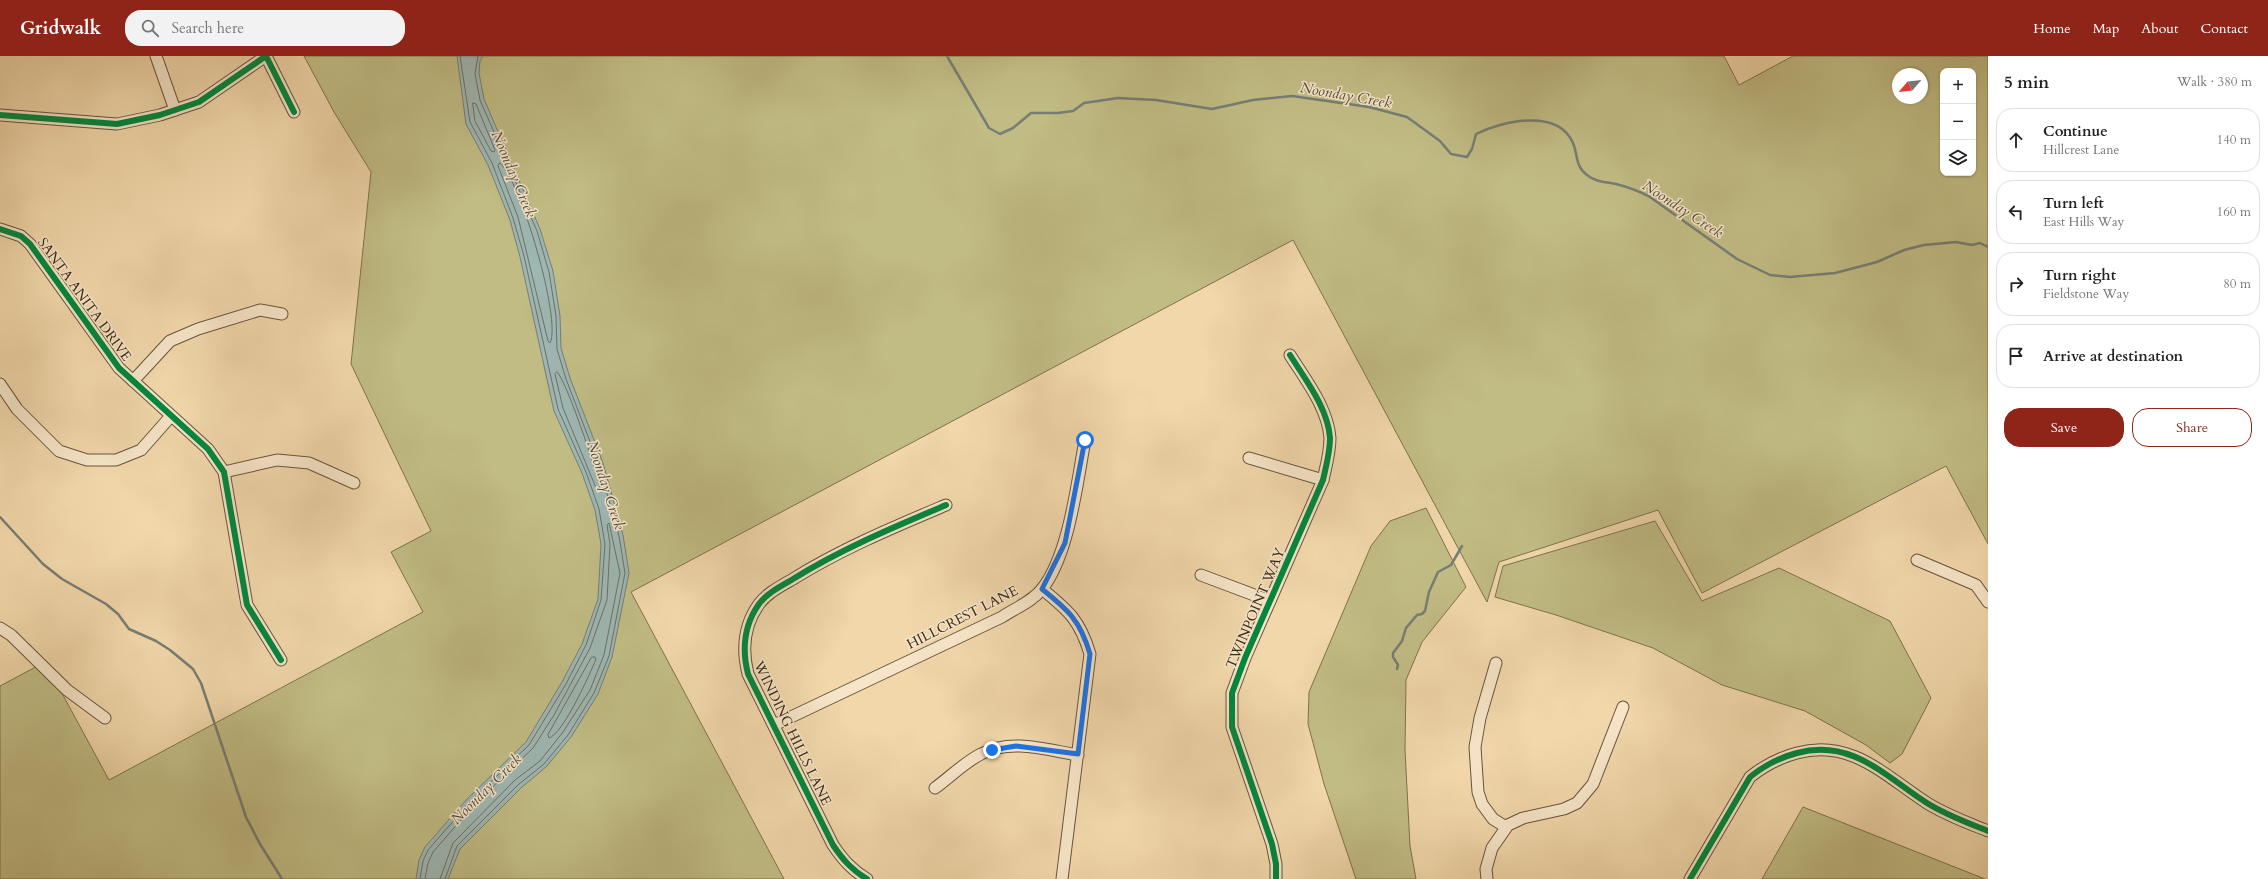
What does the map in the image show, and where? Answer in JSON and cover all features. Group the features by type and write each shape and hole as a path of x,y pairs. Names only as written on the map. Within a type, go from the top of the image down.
{"street":[{"path":"156,56 175,110"},
{"path":"0,115 117,124 175,110 199,102 266,56 294,112"},
{"name":"SANTA ANITA DRIVE","path":"0,229 21,236 30,244 119,368 208,449 224,472 247,605 281,660"},
{"path":"133,381 170,341 198,329 260,310 282,314"},
{"name":"TWINPOINT WAY","path":"1276,879 1276,864 1272,844 1232,727 1232,693 1245,658 1322,480 1329,449 1328,426 1312,390 1290,355"},
{"path":"0,384 17,409 59,451 87,460 116,460 141,450 171,416"},
{"name":"HILLCREST LANE","path":"774,725 1002,617 1028,601 1042,589 1065,543 1085,440"},
{"path":"1249,458 1322,480"},
{"path":"224,472 277,460 309,463 354,482"},
{"name":"WINDING HILLS LANE","path":"867,879 854,871 843,860 833,845 748,674 744,659 746,634 752,616 760,603 772,591 813,566 889,529 946,505"},
{"path":"1917,560 1976,585 1988,602"},
{"path":"1201,575 1270,602"},
{"path":"1042,589 1074,616 1086,640 1090,654 1062,879"},
{"path":"0,628 11,635 67,690 105,718"},
{"path":"1496,663 1480,718 1475,747 1478,792 1482,804 1494,819 1506,827"},
{"path":"1487,879 1486,869 1492,848 1506,827 1523,818 1564,810 1577,803 1594,784 1623,707"},
{"path":"935,788 981,754 992,750 1016,746 1078,754"},
{"path":"1690,879 1750,778 1764,765 1781,757 1808,750 1828,748 1845,752 1887,776 1929,804 1988,831"}],"shaded area":[{"path":"304,56 1724,56 1739,85 1793,56 1988,56 1988,544 1946,466 1702,593 1658,510 1499,562 1487,602 1293,240 631,592 784,879 0,879 0,686 45,662 109,780 423,612 391,552 431,531 351,364 371,172 334,112"},
{"path":"1426,508 1466,587 1422,642 1406,680 1405,750 1410,846 1416,879 1356,879 1324,784 1308,724 1309,692 1371,546 1390,521"},
{"path":"1655,521 1702,601 1779,568 1890,621 1931,698 1902,754 1890,763 1866,745 1805,711 1722,685 1653,648 1556,615 1495,597 1503,566"},
{"path":"1803,807 1985,879 1762,879"}],"water":[{"path":"457,56 483,56 480,61 479,73 484,99 540,229 553,271 560,316 561,348 570,378 603,463 623,535 629,573 612,657 598,694 571,737 546,767 522,787 460,849 448,879 416,879 419,860 425,847 467,799 526,742 562,682 582,644 598,599 601,544 595,510 582,473 554,411 520,257 510,220 488,165 466,124"}],"waterway":[{"name":"Noonday Creek","path":"947,56 989,128 1000,134 1013,128 1031,113 1058,113 1073,111 1084,103 1118,98 1156,100 1212,109 1253,100 1292,96 1369,107 1407,117 1440,141 1451,154 1467,157 1472,149 1476,134 1487,129 1514,122 1529,120 1543,121 1555,125 1566,132 1575,147 1580,168 1590,177 1629,188 1650,197 1737,259 1770,275 1790,277 1835,273 1877,262 1904,250 1924,245 1956,242 1972,245 1980,243 1988,247"},
{"path":"0,517 43,564 62,579 106,604 118,614 129,629 156,641 170,650 193,669 201,683 246,817 260,844 282,879"},
{"path":"1397,669 1398,665 1393,657 1393,653 1402,641 1406,628 1417,615 1422,614 1425,611 1429,592 1438,572 1451,565 1462,546"}],"cycle path":[{"path":"0,115 117,124 160,115 199,102 266,56 294,112"},
{"path":"0,229 21,236 30,244 119,368 208,449 224,472 247,605 281,660"},
{"path":"1276,879 1276,864 1272,844 1232,727 1232,693 1245,658 1323,480 1329,454 1330,438 1325,416 1315,394 1290,355"},
{"path":"867,879 848,864 833,845 748,674 745,656 747,629 759,604 766,596 779,587 849,548 946,505"},
{"path":"1690,879 1750,777 1766,765 1797,753 1816,750 1834,751 1851,755 1882,771 1934,807 1988,831"}],"route":[{"path":"992,750 1016,746 1078,754 1090,654 1086,640 1074,616 1042,589 1065,543 1085,440"}]}
